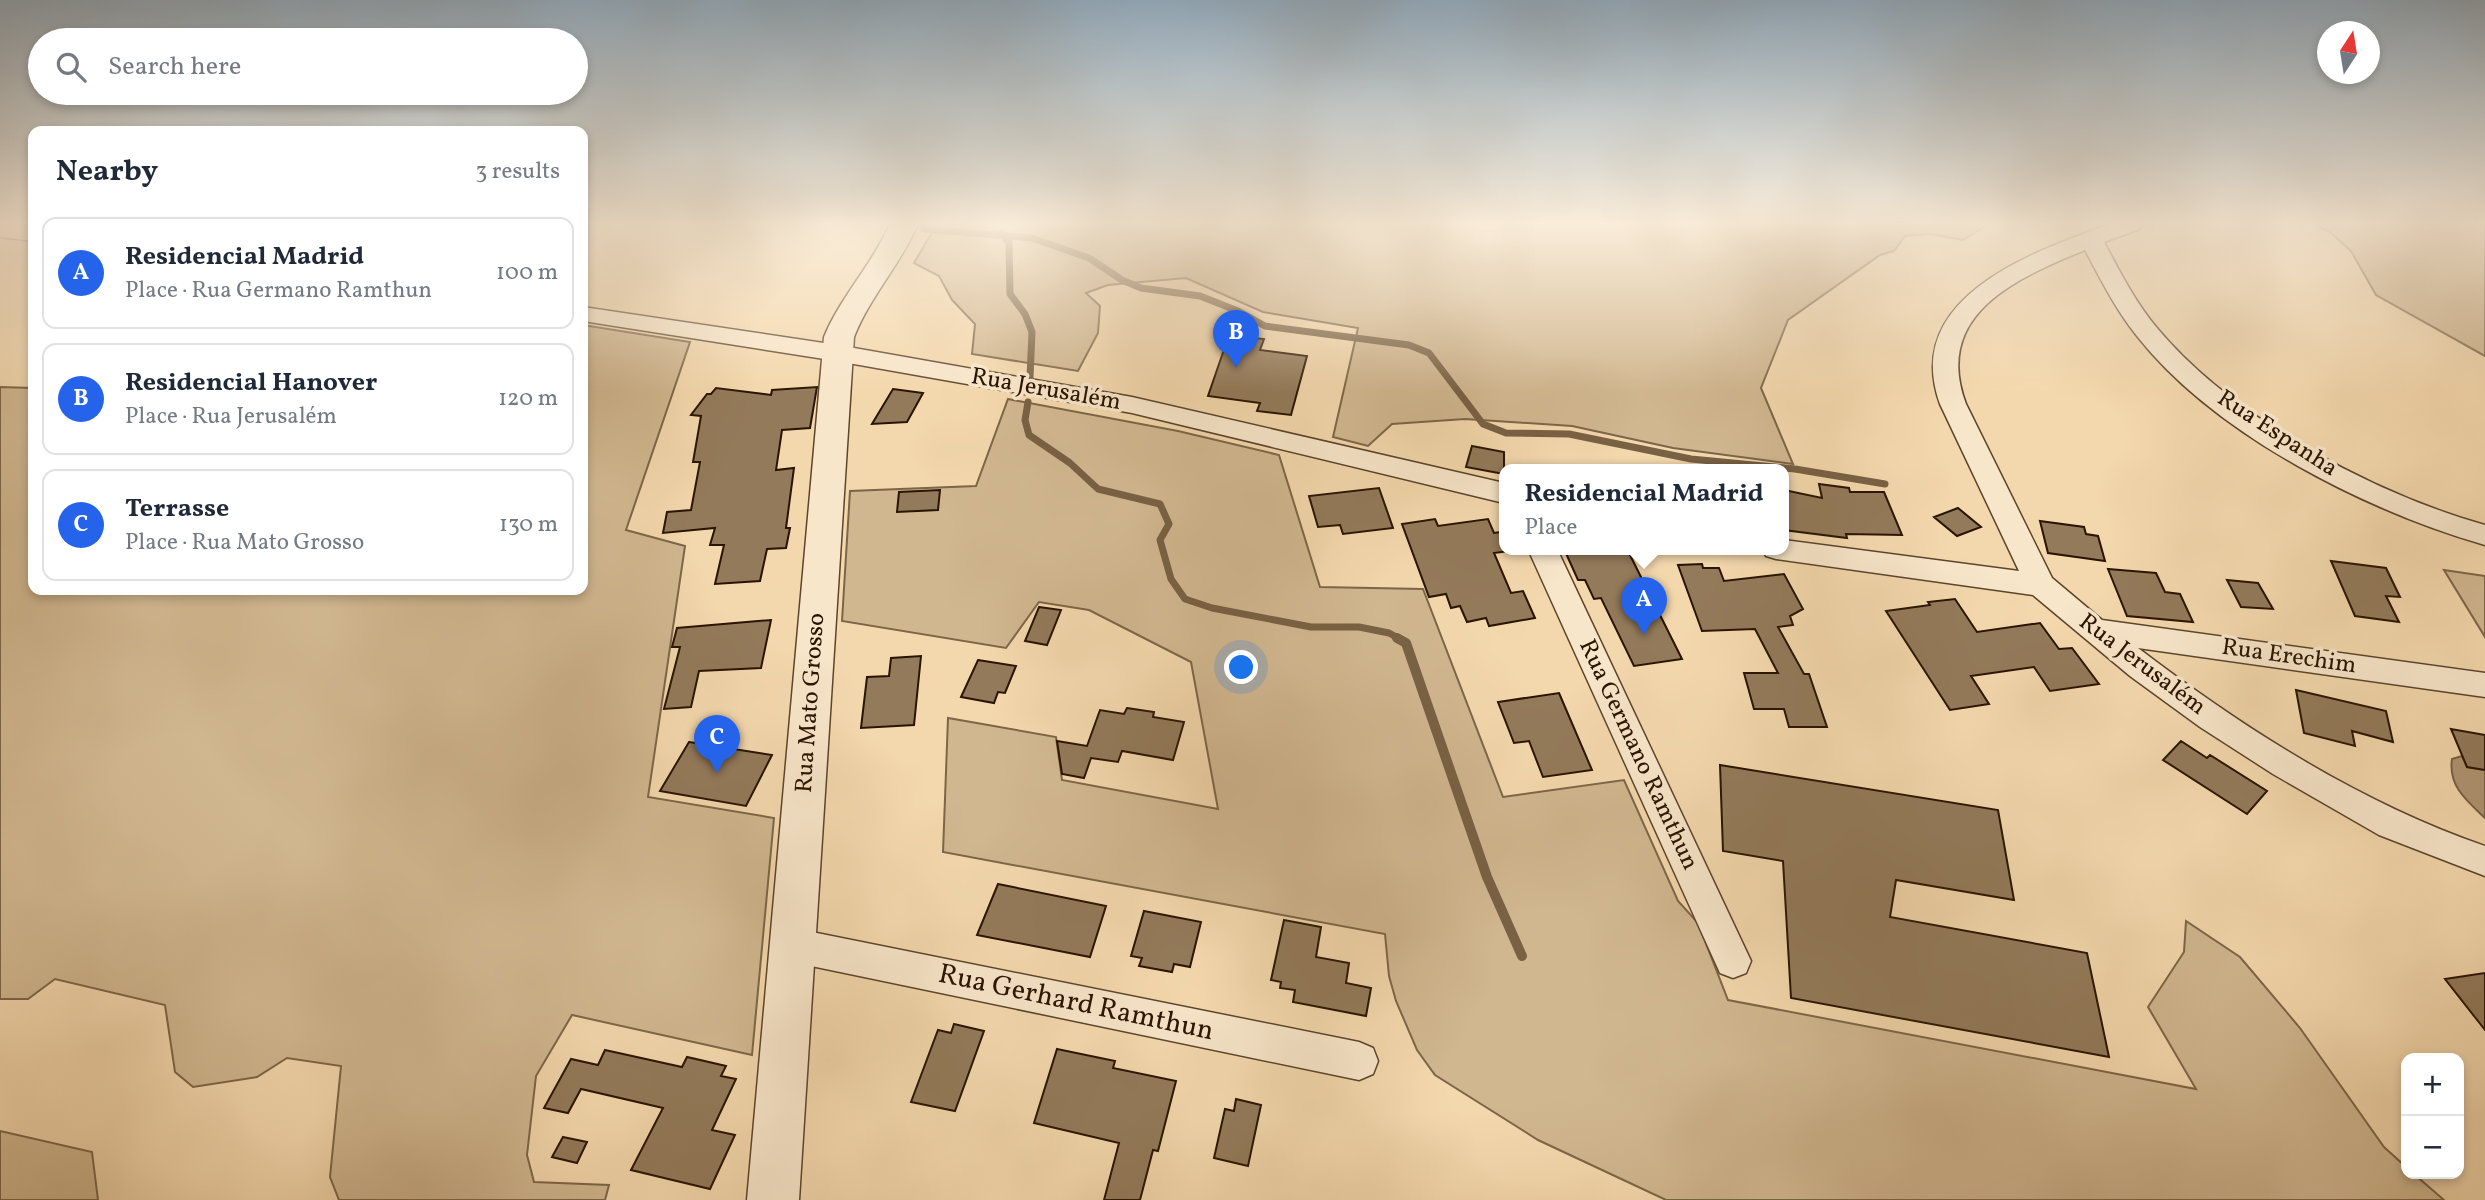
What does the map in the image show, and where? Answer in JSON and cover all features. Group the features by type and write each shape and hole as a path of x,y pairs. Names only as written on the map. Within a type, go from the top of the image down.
{"street":[{"name":"Rua Mato Grosso","path":"773,1200 837,353 843,323 871,280"},
{"path":"2006,280 1964,311 1947,341 1945,377 1959,416 2003,513 2041,585"},
{"name":"Rua Espanha","path":"2113,280 2123,300 2156,343 2195,380 2256,427 2307,458 2412,513 2485,535"},
{"name":"Rua Jerusalém","path":"588,315 837,353 1132,405 1499,492"},
{"path":"1789,551 2041,585"},
{"name":"Rua Germano Ramthun","path":"1545,555 1733,961"},
{"name":"Rua Jerusalém","path":"2041,585 2092,630 2232,731 2287,766 2414,835 2485,861"},
{"name":"Rua Erechim","path":"2092,630 2485,685"},
{"name":"Rua Gerhard Ramthun","path":"792,945 1359,1061"}],"shaded area":[{"path":"941,280 1164,280 1108,285 1086,293 1100,306 1098,333 1078,371 972,354 975,324 952,300"},
{"path":"1191,280 1845,280 1788,320 1761,388 1793,464 1673,448 1572,426 1465,419 1392,424 1368,446 1333,437 1358,328 1263,312"},
{"path":"2367,280 2485,280 2485,356 2376,295"},
{"path":"588,326 690,342 626,530 685,546 648,797 774,818 752,1055 572,1015 536,1076 527,1155 534,1182 609,1185 605,1200 339,1200 330,1177 341,1066 287,1058 257,1077 193,1087 175,1072 165,1005 55,979 28,999 0,999 0,387 28,388 28,595 588,595"},
{"path":"1008,399 1178,431 1279,455 1320,587 1423,589 1503,797 1624,780 1678,901 1698,923 1728,1000 2196,1089 2148,1007 2184,952 2186,921 2240,957 2300,1028 2384,1147 2401,1162 2401,1179 2420,1179 2444,1200 1666,1200 1538,1140 1435,1075 1417,1050 1396,1001 1389,976 1385,934 943,852 948,718 1056,737 1062,780 1218,809 1191,662 1089,610 1039,602 1006,648 842,621 850,491 976,486"},
{"path":"2444,570 2485,576 2485,637"},
{"path":"2462,756 2467,767 2485,770 2485,818 2460,792 2453,777 2452,759"},
{"path":"0,1131 92,1152 98,1200 0,1200"}],"building":[{"path":"1229,335 1264,339 1260,350 1307,356 1291,415 1257,411 1260,403 1208,396"},
{"path":"817,387 810,428 782,430 776,470 794,468 786,548 767,549 760,581 715,584 724,545 710,545 715,528 663,533 667,512 691,510 700,462 693,462 701,416 691,415 707,394 711,394 716,388 771,395 772,390"},
{"path":"893,389 923,393 907,422 872,424"},
{"path":"1472,446 1504,452 1504,464 1499,464 1499,473 1466,467"},
{"path":"1819,484 1849,488 1850,492 1884,492 1902,535 1846,534 1847,538 1789,531 1789,491 1822,498"},
{"path":"1379,488 1393,528 1343,534 1340,525 1318,527 1309,496"},
{"path":"940,490 938,510 897,512 899,492"},
{"path":"1958,508 1981,527 1957,536 1934,517"},
{"path":"1435,519 1438,526 1488,519 1494,533 1499,532 1499,552 1494,553 1511,593 1523,591 1535,618 1489,626 1486,618 1467,622 1460,606 1451,608 1446,594 1429,597 1402,524"},
{"path":"2040,521 2084,527 2086,534 2098,536 2105,561 2048,553"},
{"path":"1567,555 1630,555 1682,659 1634,666 1601,598 1594,599 1585,580 1578,580"},
{"path":"2331,561 2386,568 2400,597 2386,596 2399,622 2355,616"},
{"path":"1702,564 1703,568 1719,568 1724,581 1784,574 1803,609 1790,616 1793,625 1778,627 1804,674 1809,674 1827,727 1789,727 1784,709 1754,709 1744,673 1778,673 1755,629 1702,631 1678,565"},
{"path":"2108,569 2156,573 2165,592 2180,594 2193,622 2127,616"},
{"path":"2227,580 2258,583 2273,609 2241,607"},
{"path":"1955,599 1977,632 2040,623 2059,649 2072,648 2099,684 2050,691 2034,667 1971,676 1989,704 1950,710 1886,611"},
{"path":"1039,607 1061,610 1047,645 1025,641"},
{"path":"771,620 761,668 699,671 691,707 664,709 680,647 672,647 677,628"},
{"path":"921,656 914,725 861,728 867,677 889,676 891,658"},
{"path":"978,660 1016,666 1005,693 998,692 994,703 961,697"},
{"path":"2296,690 2386,711 2393,742 2352,731 2355,746 2304,733"},
{"path":"1559,693 1592,770 1543,777 1529,741 1514,743 1498,702"},
{"path":"1127,708 1154,712 1153,717 1184,722 1173,760 1122,751 1118,762 1091,758 1084,778 1062,774 1057,741 1087,746 1100,710 1124,714"},
{"path":"2451,729 2485,735 2485,770 2467,767"},
{"path":"2181,741 2207,758 2210,755 2267,791 2247,814 2163,760"},
{"path":"689,742 772,755 746,806 660,791"},
{"path":"1720,765 1998,810 2014,900 1896,880 1890,917 2087,953 2109,1057 1791,998 1783,861 1723,851"},
{"path":"998,884 1106,906 1090,957 977,935"},
{"path":"1144,911 1201,922 1190,967 1174,964 1172,972 1139,966 1142,958 1131,956"},
{"path":"1284,920 1321,927 1316,957 1349,963 1346,983 1371,988 1366,1016 1293,1002 1295,990 1280,988 1281,982 1271,980"},
{"path":"2485,973 2485,1030 2445,979"},
{"path":"954,1024 984,1031 955,1111 911,1102 938,1030 951,1033"},
{"path":"1057,1049 1115,1061 1113,1068 1176,1081 1158,1151 1153,1150 1140,1200 1104,1200 1119,1143 1034,1123"},
{"path":"605,1050 682,1067 687,1057 726,1066 721,1076 736,1079 712,1130 735,1135 710,1189 631,1170 663,1108 581,1089 568,1113 544,1108 571,1059 598,1065"},
{"path":"1236,1099 1261,1105 1248,1166 1214,1158 1225,1109 1234,1111"},
{"path":"563,1137 587,1142 577,1163 552,1157"}],"waterway":[{"path":"1010,280 1010,294 1025,314 1032,332 1030,377"},
{"path":"1122,280 1141,288 1200,296 1238,311 1265,326 1409,345 1429,353 1483,424 1506,433 1569,434 1691,459 1743,464"},
{"path":"1028,402 1025,420 1029,435 1070,463 1098,489 1160,504 1169,524 1160,540 1171,579 1185,599 1212,608 1311,627 1359,627 1389,633 1400,639"},
{"path":"1789,468 1885,484"},
{"path":"1397,638 1406,643 1487,877 1522,956"}],"place":[{"name":"Residencial Hanover","path":"1236,368"},
{"name":"Residencial Madrid","path":"1644,635"},
{"name":"Terrasse","path":"717,773"}]}
